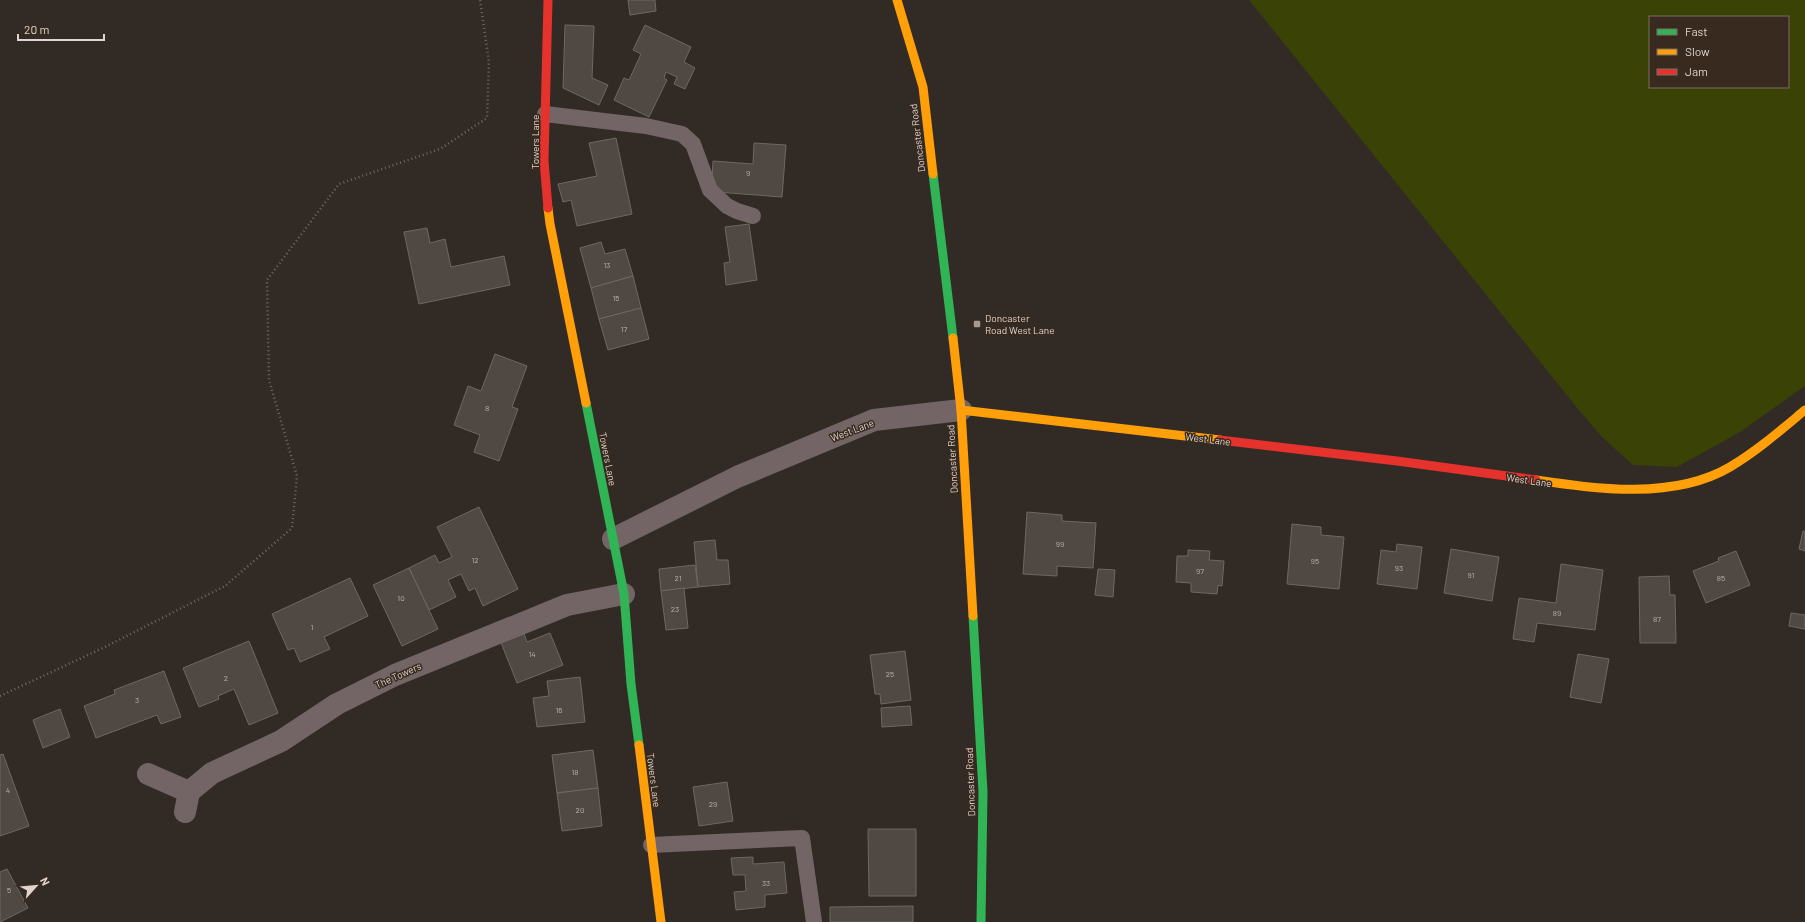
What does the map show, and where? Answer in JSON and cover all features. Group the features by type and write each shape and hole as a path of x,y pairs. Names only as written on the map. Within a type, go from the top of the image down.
{"main road":[{"name":"Towers Lane","path":"548,0 544,161 550,224 624,594 631,684 661,922"},
{"name":"Doncaster Road","path":"897,0 922,88 961,410 982,792 981,922"},
{"name":"West Lane","path":"961,410 1396,461 1583,487 1662,489 1698,481 1729,468 1763,444 1805,410"}],"street":[{"name":"West Lane","path":"613,539 737,477 874,420 961,410"},
{"name":"The Towers","path":"148,774 187,802 212,774 281,741 336,704 395,675 568,605 624,594"}],"lane":[{"path":"546,114 646,126 682,134 693,144 710,190 727,206 753,216"},
{"path":"651,845 802,838 814,922"}],"path":[{"path":"0,696 225,586 292,528 297,476 268,380 267,280 339,184 440,149 487,118 489,62 480,0"}],"green space":[{"path":"1249,0 1805,0 1805,386 1740,432 1677,467 1633,465 1603,438 1578,409"}],"building":[{"path":"628,0 655,0 656,11 630,15"},
{"path":"565,25 594,26 592,78 608,85 599,105 563,88"},
{"path":"645,25 691,47 684,62 695,68 685,89 674,84 677,77 666,72 664,78 667,80 649,117 614,100 624,78 629,80 641,54 633,50"},
{"path":"616,138 632,214 577,226 571,200 563,202 558,184 597,176 589,143"},
{"path":"754,143 786,145 782,197 717,192 712,181 713,161 753,164"},
{"path":"749,224 757,280 726,285 724,263 730,262 725,227"},
{"path":"427,228 430,243 445,239 451,267 504,256 510,285 419,304 404,232"},
{"path":"601,242 605,254 625,249 633,276 591,288 580,248"},
{"path":"633,276 641,308 599,319 591,288"},
{"path":"641,308 649,339 608,350 599,319"},
{"path":"495,354 527,366 512,407 518,409 499,461 474,452 480,435 454,425 468,386 481,391"},
{"path":"479,507 518,589 483,606 475,588 469,591 461,574 448,580 456,597 429,610 409,568 435,555 439,563 452,557 437,527"},
{"path":"1027,512 1062,515 1062,521 1096,523 1093,568 1057,566 1057,576 1023,574"},
{"path":"1292,524 1321,527 1321,535 1344,537 1339,589 1287,584"},
{"path":"1803,531 1805,531 1805,551 1799,549"},
{"path":"715,540 717,560 728,560 730,584 698,587 694,542"},
{"path":"1397,544 1422,547 1417,589 1377,584 1381,550 1396,552"},
{"path":"1451,549 1499,557 1492,601 1444,593"},
{"path":"1188,550 1210,551 1209,560 1224,561 1222,586 1218,585 1217,594 1191,592 1191,583 1176,582 1177,556 1188,556"},
{"path":"1736,551 1750,585 1706,603 1693,571 1719,561 1718,558"},
{"path":"1561,564 1603,570 1595,630 1537,623 1534,642 1513,639 1519,598 1556,603"},
{"path":"695,565 698,587 661,591 659,569"},
{"path":"409,568 438,629 402,646 373,585"},
{"path":"1098,569 1115,570 1113,597 1095,595"},
{"path":"1669,576 1670,595 1675,595 1676,643 1640,643 1639,577"},
{"path":"350,578 368,616 324,637 330,649 300,662 294,648 288,650 272,614"},
{"path":"684,588 688,628 666,630 661,591"},
{"path":"1791,613 1805,615 1805,629 1789,626"},
{"path":"523,631 527,642 550,633 563,665 517,683 500,640"},
{"path":"249,641 278,713 249,725 234,689 218,696 219,699 199,707 183,668"},
{"path":"905,651 911,700 881,704 880,694 875,694 870,655"},
{"path":"1578,654 1609,659 1601,703 1570,697"},
{"path":"164,671 181,717 161,724 157,715 96,738 84,706 115,694 114,690"},
{"path":"580,677 585,722 537,727 533,698 549,696 547,681"},
{"path":"910,706 912,725 882,727 881,708"},
{"path":"60,709 70,737 43,748 33,720"},
{"path":"593,750 598,788 557,793 552,755"},
{"path":"3,754 29,826 0,836 0,755"},
{"path":"727,782 733,821 699,826 693,787"},
{"path":"598,788 602,826 562,831 557,793"},
{"path":"868,829 916,829 916,896 869,896"},
{"path":"753,857 753,864 784,862 787,893 765,895 765,907 736,910 734,892 746,891 745,875 733,875 731,858"},
{"path":"7,869 28,908 0,922 0,872"},
{"path":"913,906 913,922 830,922 830,907"}],"traffic: fast":[{"path":"933,174 953,338"},
{"path":"586,403 624,594 631,684 639,745"},
{"path":"973,616 983,792 981,922"}],"traffic: slow":[{"path":"897,0 923,87 933,174"},
{"path":"548,208 586,403"},
{"path":"953,338 961,410 973,616"},
{"path":"961,410 1220,440"},
{"path":"1536,480 1609,489 1660,488 1685,484 1708,477 1740,461 1778,433 1805,410"},
{"path":"639,745 661,922"}],"traffic: jam":[{"path":"548,0 544,161 548,208"},
{"path":"1220,440 1397,461 1536,480"}],"place":[{"name":"Doncaster Road West Lane","path":"977,324"}]}
